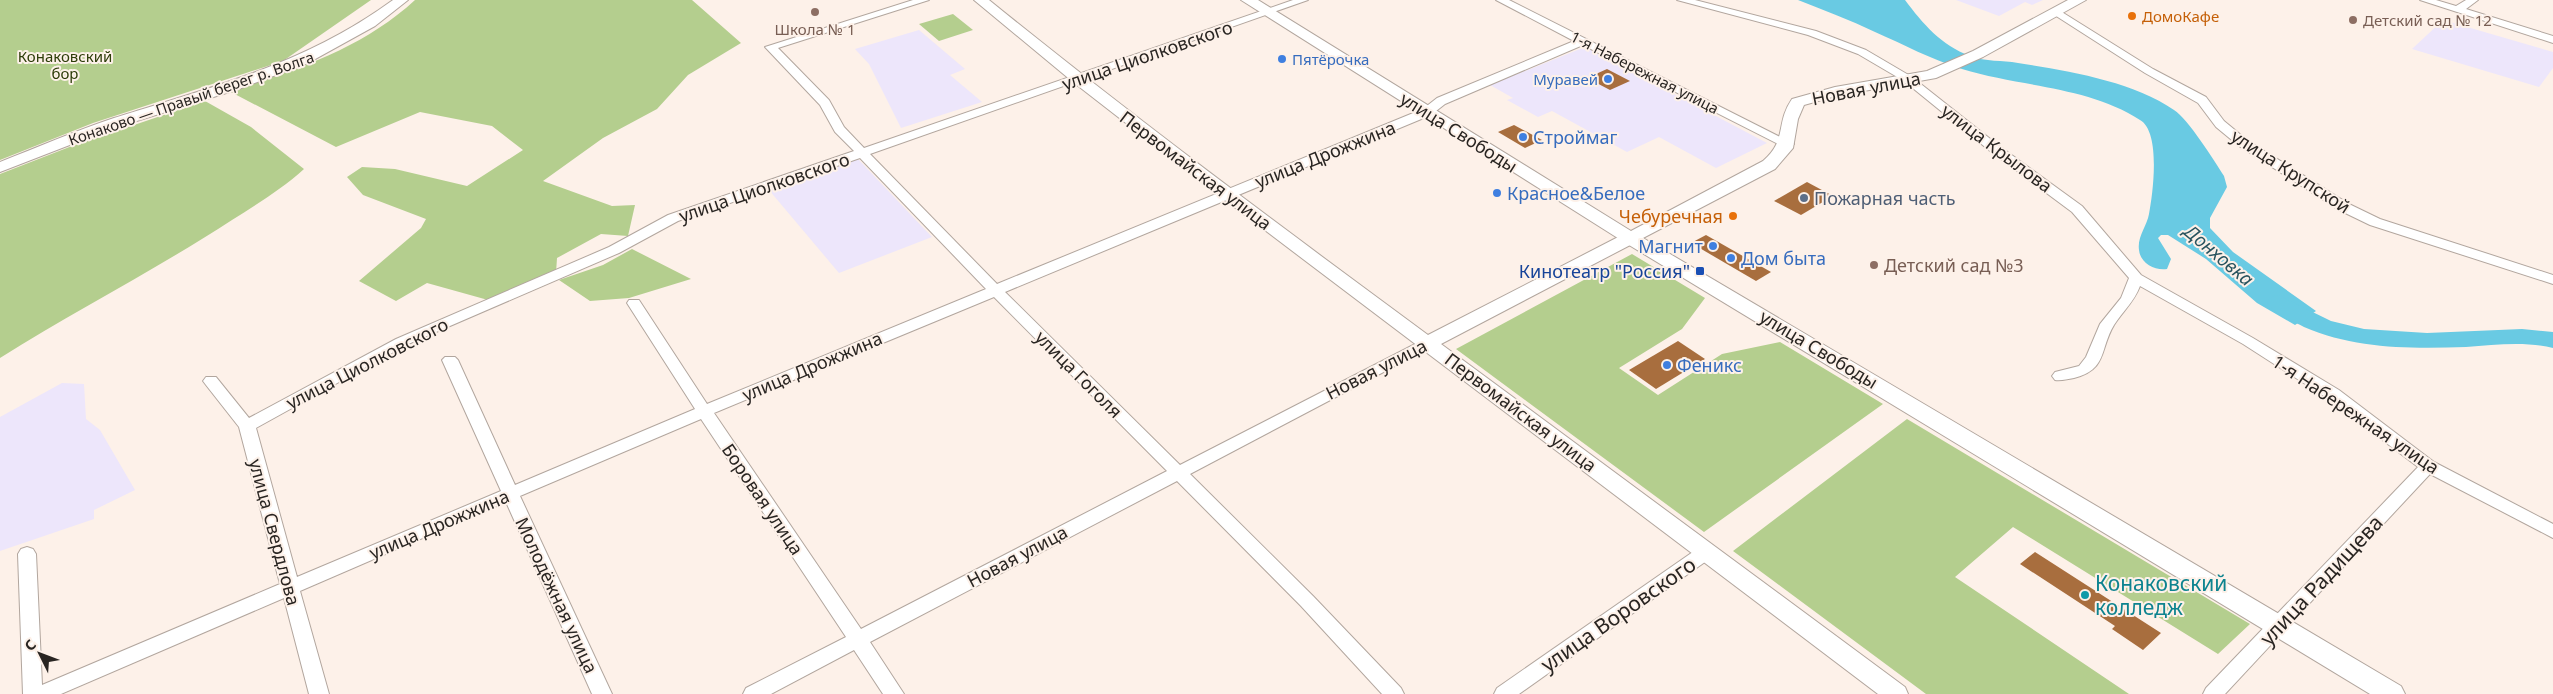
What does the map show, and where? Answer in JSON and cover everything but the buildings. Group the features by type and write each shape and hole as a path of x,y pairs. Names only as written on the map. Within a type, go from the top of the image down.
{"main road":[{"name":"улица Свободы","path":"1248,0 1630,238 2392,694"},
{"name":"Новая улица","path":"1630,238 1769,165 1781,156 1788,144 1791,116 1798,102 1834,92 1931,75 1978,54 2079,0"}],"street":[{"name":"Конаково — Правый берег р. Волга","path":"0,168 117,122 291,66 331,46 386,12 401,0"},
{"name":"улица Гоголя","path":"924,0 771,47 825,103 839,129 994,290 1307,601 1394,694"},
{"name":"Первомайская улица","path":"981,0 1078,79 1228,194 1896,694"},
{"name":"улица Циолковского","path":"247,426 401,342 614,250 673,218 1303,0"},
{"name":"1-я Набережная улица","path":"1501,0 1788,144"},
{"name":"улица Крылова","path":"1682,0 1812,34 1862,52 1908,79 1994,148 2078,208 2136,278"},
{"path":"2425,0 2553,40"},
{"path":"2457,10 2473,0"},
{"name":"улица Крупской","path":"2057,12 2148,71 2202,100 2220,124 2243,143 2344,207 2393,228 2553,280"},
{"name":"улица Дрожжина","path":"40,694 704,411 1427,112 1441,101 1584,41"},
{"name":"Новая улица","path":"753,694 1630,238"},
{"name":"1-я Набережная улица","path":"2136,278 2248,341 2333,394 2428,466 2553,532"},
{"path":"2060,376 2084,370 2093,360 2108,324 2128,299 2136,278"},
{"name":"Боровая улица","path":"634,303 704,411 894,694"},
{"name":"Молодёжная улица","path":"450,360 602,694"},
{"name":"улица Свердлова","path":"211,381 247,426 319,694"},
{"name":"улица Радищева","path":"2213,694 2428,466"},
{"name":"улица Воровского","path":"1504,694 1706,552"},
{"path":"27,554 33,694"}],"shaded area":[{"path":"1956,0 2043,0 2032,5 2025,2 1999,16"},
{"path":"2443,20 2553,52 2553,68 2539,87 2412,49"},
{"path":"919,30 965,69 950,75 982,102 901,128 869,64 855,49"},
{"path":"1585,47 1767,143 1716,168 1659,137 1627,152 1552,111 1538,117 1507,100 1513,98 1490,85"},
{"path":"857,158 932,237 839,273 769,190"},
{"path":"62,383 84,384 86,419 100,430 135,490 94,510 94,519 0,551 0,417"}],"green space":[{"name":"Конаковский бор","path":"0,0 371,0 283,61 93,123 0,160"},
{"path":"415,0 692,0 741,43 688,75 657,109 603,138 543,181 612,206 635,205 628,236 601,234 557,258 556,273 488,300 427,283 396,301 359,281 421,228 426,219 363,195 347,177 362,167 395,169 467,186 523,150 492,126 420,112 336,147 229,91 303,66 351,45 395,17"},
{"path":"953,14 973,30 939,41 919,24"},
{"path":"205,101 251,127 304,169 269,196 204,238 0,358 0,174 72,146"},
{"path":"632,249 691,279 629,298 590,301 559,280 603,265"},
{"path":"1632,254 1705,298 1682,329 1619,368 1658,395 1722,354 1780,342 1883,404 1704,532 1456,349"},
{"path":"1907,419 2250,624 2218,654 2013,527 1955,577 2129,694 1926,694 1733,551"}],"water":[{"path":"1798,0 1905,0 1941,40 1970,56 2058,70 2119,84 2157,100 2174,110 2193,131 2224,176 2227,187 2210,218 2210,228 2233,252 2316,311 2295,325 2257,303 2206,259 2168,235 2161,235 2158,238 2171,259 2167,269 2153,267 2142,259 2139,245 2149,214 2154,164 2151,137 2147,127 2140,120 2098,100 2053,88 1984,75 1950,65 1856,23"}],"waterway":[{"name":"Донховка","path":"2278,302 2301,316 2323,326 2343,332 2385,339 2427,340 2522,336 2553,340"}],"place":[{"name":"Школа № 1","path":"815,12"},
{"name":"ДомоКафе","path":"2132,16"},
{"name":"Детский сад № 12","path":"2353,20"},
{"name":"Пятёрочка","path":"1282,59"},
{"name":"Муравей","path":"1608,79"},
{"name":"Строймаг","path":"1523,137"},
{"name":"Красное&Белое","path":"1497,193"},
{"name":"Пожарная часть","path":"1804,198"},
{"name":"Чебуречная","path":"1733,216"},
{"name":"Магнит","path":"1713,246"},
{"name":"Дом быта","path":"1731,258"},
{"name":"Детский сад №3","path":"1874,265"},
{"name":"Кинотеатр \"Россия\"","path":"1700,271"},
{"name":"Феникс","path":"1667,365"},
{"name":"Конаковский колледж","path":"2085,595"}]}
